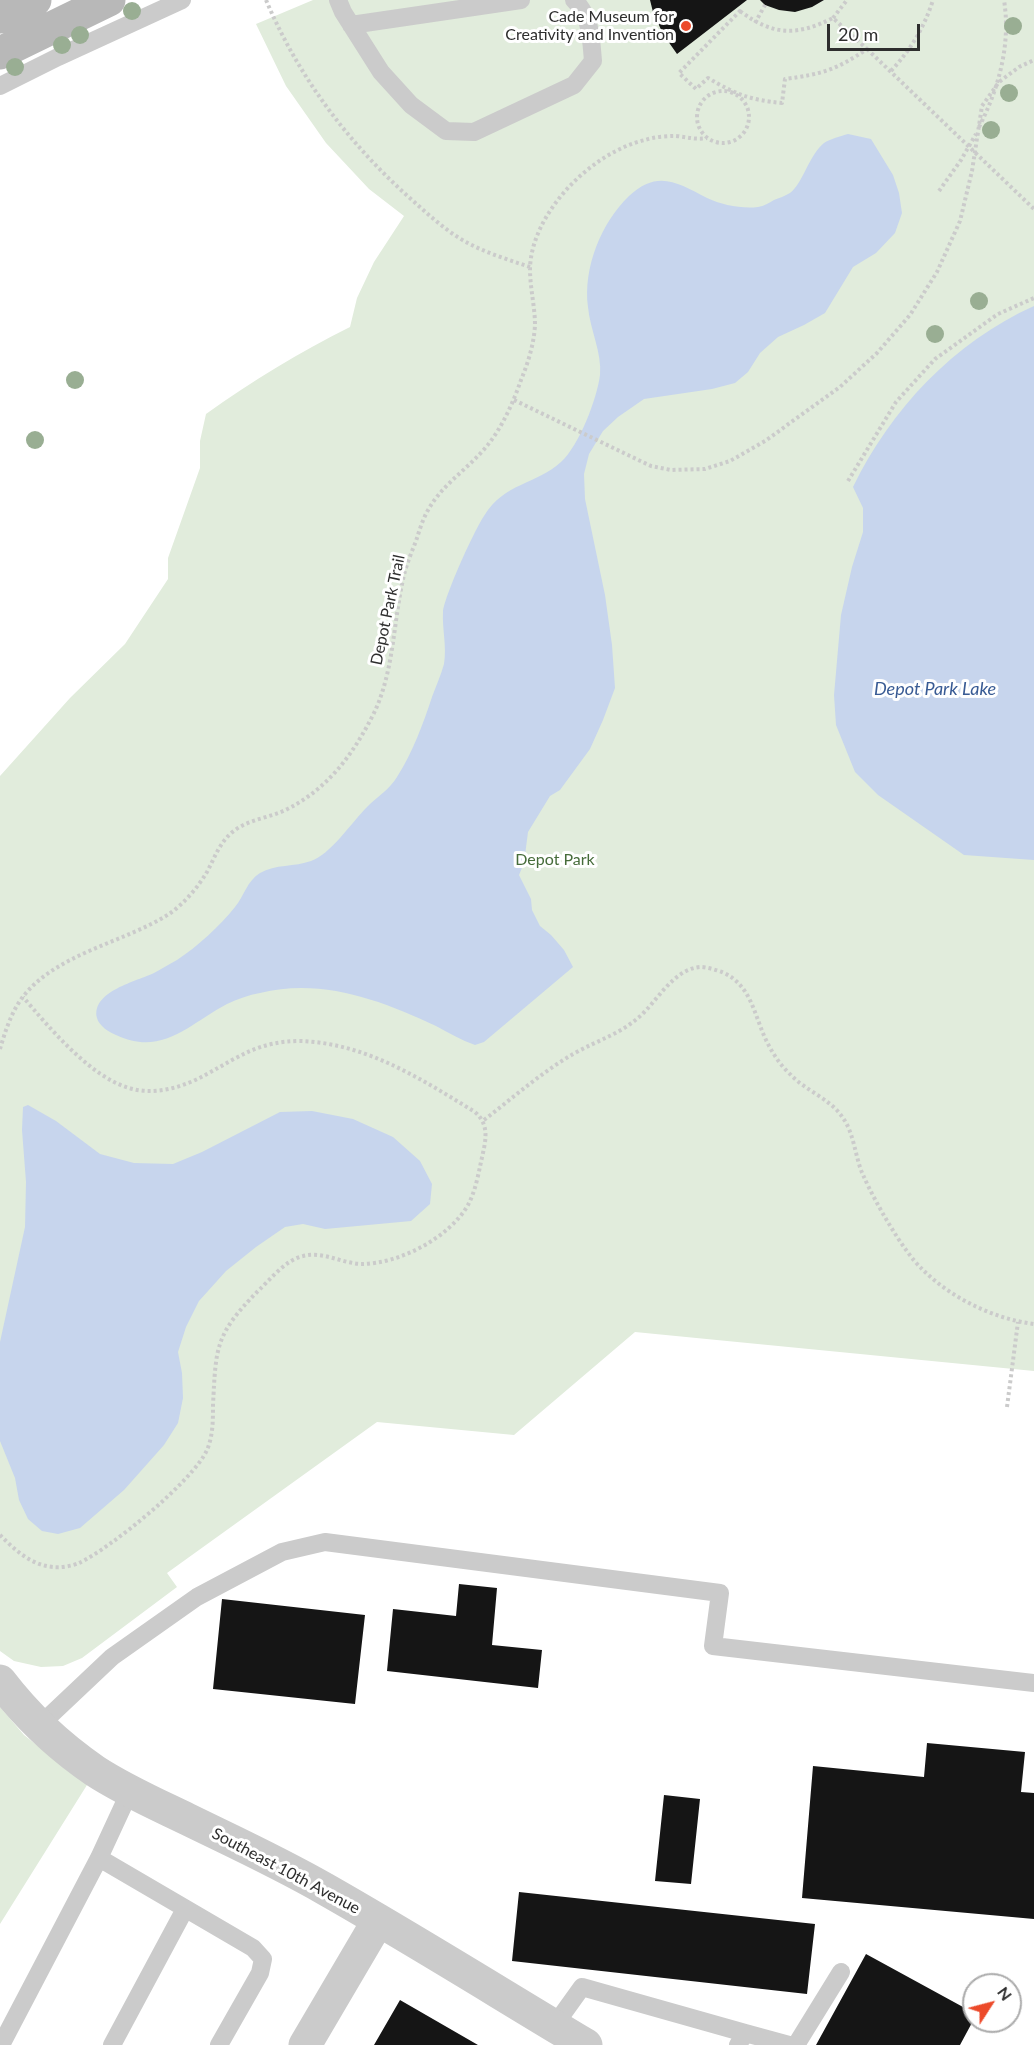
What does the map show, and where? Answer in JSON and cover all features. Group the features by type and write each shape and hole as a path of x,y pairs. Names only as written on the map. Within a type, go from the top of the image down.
{"main road":[{"path":"0,17 35,0"},
{"path":"0,53 109,0"}],"street":[{"name":"Southeast 10th Avenue","path":"0,1681 40,1725 94,1770 130,1791 325,1888 586,2045"},
{"path":"305,2045 378,1921"}],"lane":[{"path":"0,86 182,0"},
{"path":"338,0 381,72 411,105 446,131 474,132 574,85 593,61 591,33 583,9 574,0"},
{"path":"351,25 521,0"},
{"path":"40,1725 112,1657 197,1597 282,1552 325,1542 720,1593 713,1646 1034,1683"},
{"path":"1,2045 99,1858 130,1791"},
{"path":"99,1858 253,1948 263,1959 260,1973 219,2045"},
{"path":"112,2045 185,1909"},
{"path":"796,2045 841,1972"},
{"path":"554,2026 582,1987 742,2039 789,2045"}],"path":[{"path":"266,0 290,52 311,88 374,165 439,224 466,242 530,267"},
{"path":"847,0 833,18 798,31 774,29 755,23 740,11 679,73 696,88 708,78 735,94 747,107 748,124 745,132 731,142 715,142 701,131 697,115 699,107 710,95 718,92 735,94 761,101 782,103 785,79 819,74 843,65 867,49"},
{"path":"891,71 922,31 933,0"},
{"path":"999,82 1006,30 1004,0"},
{"path":"755,23 765,5"},
{"path":"833,18 1034,209"},
{"path":"514,400 651,466 671,470 705,469 730,461 773,435 840,387 878,353 910,315 937,272 960,221 982,106 999,82 1019,66 1034,60"},
{"path":"939,191 978,131"},
{"name":"Depot Park Trail","path":"0,1050 8,1023 23,997 44,977 66,963 170,913 189,897 205,875 219,846 234,831 255,820 280,812 310,796 336,774 358,743 376,709 389,667 405,572 425,514 451,479 486,447 514,400 529,362 535,325 530,267 533,245 545,220 568,188 592,165 622,147 646,139 675,136 707,138"},
{"path":"849,481 896,402 935,359 998,314 1034,298"},
{"path":"484,1120 575,1053 620,1033 683,973 700,967 716,970 734,980 748,996 767,1043 791,1076 842,1116 848,1126 863,1176 876,1201 920,1267 964,1300 1018,1322 1034,1324"},
{"path":"0,1535 14,1550 36,1564 55,1567 77,1564 98,1552 157,1506 202,1460 208,1447 213,1410 215,1362 219,1341 227,1325 287,1264 301,1256 315,1254 360,1264 396,1258 416,1250 448,1230 469,1204 477,1181 486,1129 484,1120 475,1112 403,1069 356,1050 327,1044 299,1041 270,1044 248,1050 185,1084 149,1091 128,1088 108,1079 78,1055 23,997"},
{"path":"1008,1407 1018,1322"}],"green space":[{"name":"Depot Park","path":"313,0 1034,0 1034,1371 635,1332 514,1435 377,1422 167,1573 177,1587 82,1658 63,1666 41,1667 14,1661 0,1651 0,776 70,698 125,644 168,579 168,558 200,468 200,441 206,414 276,368 350,327 357,298 374,262 404,216 369,189 326,143 286,86 256,24"},
{"path":"0,1707 24,1735 87,1785 0,1924"}],"water":[{"path":"848,134 871,139 893,175 902,213 895,233 876,253 853,267 825,313 778,337 760,353 748,372 735,383 712,389 644,399 618,417 603,431 589,454 584,474 585,499 605,595 615,688 590,749 560,790 550,796 528,832 524,863 519,875 531,899 532,910 540,926 564,950 573,967 484,1042 475,1045 372,1000 328,990 306,988 283,989 239,999 161,1040 132,1041 116,1035 100,1024 97,1009 108,994 157,971 193,949 229,914 252,880 260,873 272,868 311,861 326,852 397,777 417,738 443,668 445,604 460,563 479,524 501,496 551,470 568,455 591,409 598,385 600,366 588,307 588,277 602,233 619,207 639,188 659,181 677,184 726,204 745,207 762,206 788,194 795,188 814,154 824,143"},
{"name":"Depot Park Lake","path":"1034,306 1034,860 964,855 878,795 855,772 836,725 834,695 841,615 863,532 863,508 853,487 868,458 886,431 928,381 977,338"},
{"path":"28,1105 56,1121 100,1154 134,1163 173,1164 202,1152 280,1112 312,1111 353,1119 393,1137 420,1161 432,1184 430,1204 411,1221 325,1229 303,1224 285,1227 226,1271 199,1301 186,1327 178,1352 183,1398 178,1423 164,1445 124,1490 80,1528 58,1534 42,1531 28,1519 19,1500 15,1478 0,1441 0,1342 25,1227 26,1182 22,1130 23,1107"}],"building":[{"name":"Cade Museum for Creativity and Invention","path":"650,0 747,0 677,54 663,34"},
{"path":"760,0 824,0 812,7 795,12 779,10 765,5"},
{"path":"459,1584 497,1588 492,1645 542,1650 538,1688 387,1671 393,1609 456,1616"},
{"path":"222,1599 365,1615 355,1704 213,1689"},
{"path":"927,1743 1025,1752 1021,1792 1034,1793 1034,1919 802,1898 813,1766 924,1777"},
{"path":"664,1795 700,1799 691,1884 655,1881"},
{"path":"519,1892 815,1924 807,1994 512,1961"},
{"path":"866,1954 962,2006 962,2033 966,2033 960,2045 816,2045"},
{"path":"400,2000 478,2045 374,2045"}],"place":[{"name":"Cade Museum for Creativity and Invention","path":"686,26"}]}
